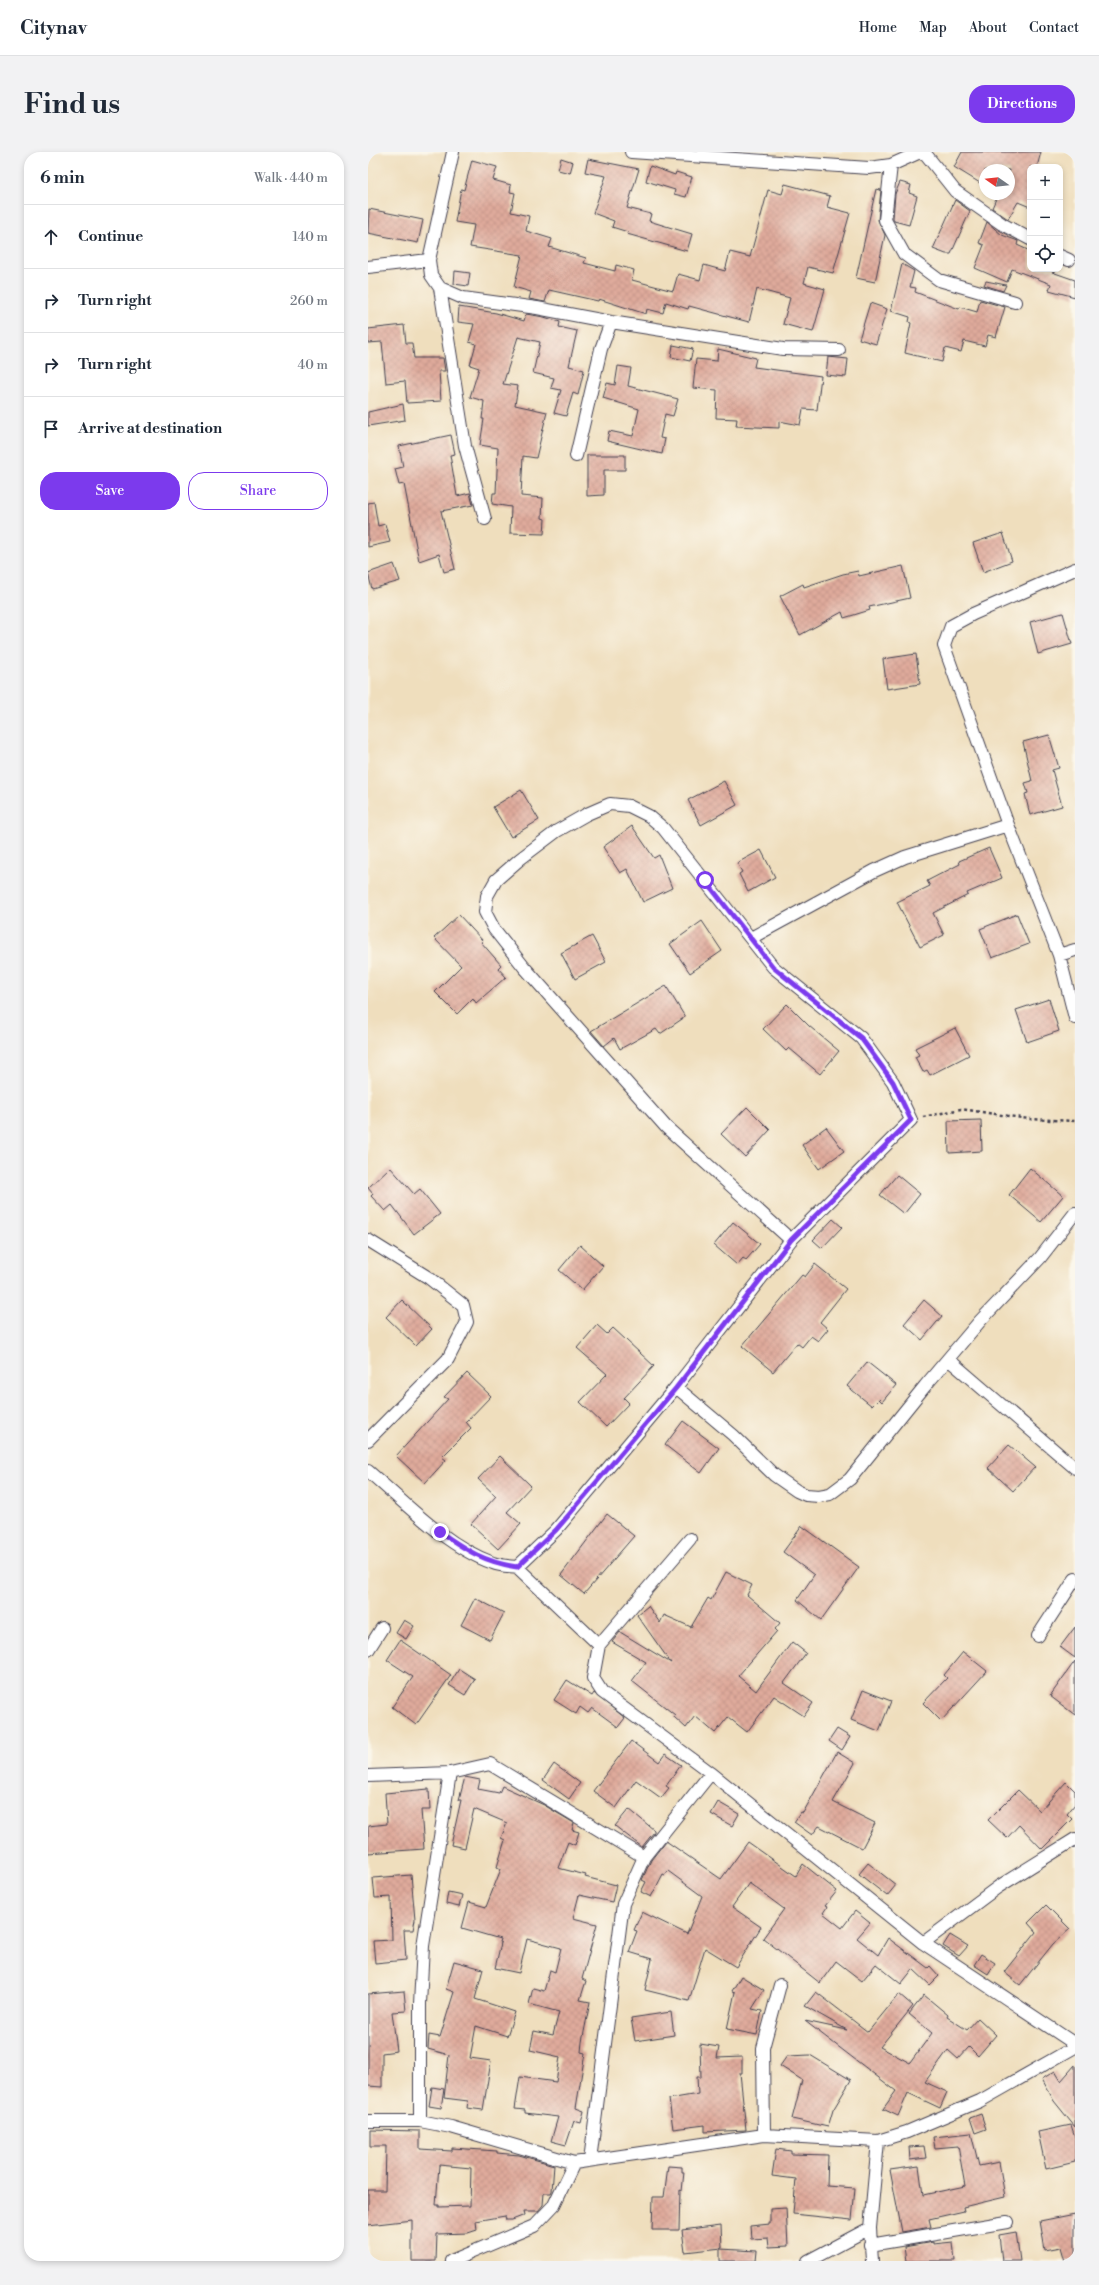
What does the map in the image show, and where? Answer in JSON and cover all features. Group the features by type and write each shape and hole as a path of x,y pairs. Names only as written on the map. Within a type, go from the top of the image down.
{"street":[{"path":"453,152 429,260 431,275 440,288 465,446 485,519"},
{"path":"631,152 869,168 891,165 920,152"},
{"path":"924,152 955,191 1002,224 1027,237"},
{"path":"891,165 885,220 904,254 940,280 1015,302"},
{"path":"368,267 429,260"},
{"path":"440,288 463,298 537,308 611,322 783,349 839,350"},
{"path":"576,456 601,349 611,322"},
{"path":"1075,569 973,614 950,626 944,646 1008,825 1059,955 1075,1018"},
{"path":"517,1567 556,1530 676,1388 791,1240 911,1120 893,1082 861,1038 773,967 663,828 649,816 629,806 610,804 557,831 520,859 496,880 486,896 485,912 494,929 556,1004 666,1127 791,1240"},
{"path":"751,938 874,871 905,857 1008,825"},
{"path":"1059,955 1075,950"},
{"path":"676,1388 733,1435 774,1475 797,1491 806,1495 819,1496 830,1494 850,1479 980,1321 1040,1258 1075,1213"},
{"path":"368,1240 429,1278 463,1305 467,1322 448,1359 368,1440"},
{"path":"948,1359 1075,1468"},
{"path":"368,1471 440,1532 468,1552 493,1563 517,1567 598,1645"},
{"path":"368,2121 420,2121 451,2126 574,2163 764,2135 878,2141 907,2132 980,2102 1075,2045 923,1943 711,1773 602,1692 593,1678 598,1645 690,1539"},
{"path":"1038,1636 1075,1579"},
{"path":"368,1650 382,1628"},
{"path":"368,1776 450,1773 490,1764 644,1857"},
{"path":"420,2121 420,2004 423,1946 450,1773"},
{"path":"590,2160 623,1904 644,1857 711,1773"},
{"path":"923,1943 998,1887 1075,1839"},
{"path":"764,2135 762,2048 780,1985"},
{"path":"872,2261 870,2228 878,2141"},
{"path":"451,2261 534,2226 554,2206 574,2163"},
{"path":"870,2245 1008,2222"},
{"path":"808,2261 870,2228"}],"path":[{"path":"911,1120 961,1108 1029,1119 1075,1121"}],"building":[{"path":"962,152 1041,152 1038,164 1027,164 1027,206 1018,202 1008,219 992,208 995,200 1015,200 1015,164 979,164 979,182 954,167"},
{"path":"561,158 573,162 570,173 558,170"},
{"path":"588,159 639,169 627,208 651,214 649,221 692,234 687,251 627,234 628,232 612,227 614,221 593,213 606,176 585,172"},
{"path":"472,160 497,167 493,180 511,185 510,192 515,193 511,212 529,216 526,231 552,239 549,247 586,258 584,263 615,271 616,265 634,270 632,280 673,291 678,274 700,280 704,265 725,271 730,252 750,257 768,190 782,194 785,184 830,196 827,207 850,213 833,273 808,267 804,283 825,289 813,332 783,324 790,298 757,289 749,322 689,306 688,309 666,302 663,313 647,309 646,314 599,299 598,301 549,290 545,302 529,299 531,292 514,287 522,255 470,247 474,225 455,222 461,189 464,190"},
{"path":"650,166 675,175 676,172 692,177 686,197 674,194 675,190 646,181"},
{"path":"900,182 911,185 909,193 917,196 909,225 894,221 893,218 895,194"},
{"path":"876,189 881,190 878,220 885,235 875,282 856,278"},
{"path":"955,200 970,211 951,254 946,254 933,249"},
{"path":"369,209 423,220 418,243 368,233"},
{"path":"987,222 1002,235 1018,241 1017,245 1027,250 1027,272 1052,272 1075,280 1075,297 1049,290 1051,284 1012,269 1007,282 975,268 984,245 979,243"},
{"path":"902,264 914,271 910,287 916,288 915,292 959,309 960,307 977,312 980,300 1005,307 996,337 988,335 985,346 964,341 961,352 945,348 942,362 905,353 911,323 909,322 910,317 891,311"},
{"path":"455,271 470,273 468,286 454,284"},
{"path":"986,281 1006,285 1003,291 984,285"},
{"path":"870,303 887,309 876,344 859,339"},
{"path":"459,307 496,313 524,321 526,314 544,317 560,322 559,327 577,331 569,366 584,370 578,395 573,393 566,416 554,413 561,390 551,388 554,378 533,373 540,342 518,337 503,384 518,386 515,405 547,412 536,458 523,456 521,496 543,498 542,518 545,519 544,534 510,533 511,507 492,504 493,493 496,493 498,448 480,445 484,419 482,419 484,401 470,397 479,368 470,365 476,344 469,342 474,324 458,322"},
{"path":"404,325 406,343 412,343 414,358 443,358 445,371 439,371 441,401 407,403 405,381 386,383 382,342 368,343 368,329"},
{"path":"673,345 693,349 690,361 671,357"},
{"path":"718,349 756,358 754,367 821,376 817,410 803,409 800,425 779,421 779,428 736,426 737,419 716,418 717,390 693,388 696,359 717,361"},
{"path":"828,357 848,359 846,377 826,375"},
{"path":"618,366 631,368 628,386 678,399 673,416 665,414 660,438 665,439 662,454 607,441 609,431 633,436 639,409 603,398 607,383 615,385"},
{"path":"403,404 405,420 368,426 368,412"},
{"path":"451,435 455,454 450,455 457,496 470,493 473,505 441,511 455,569 444,572 439,554 419,561 404,484 399,485 395,469 403,467 399,446"},
{"path":"587,455 625,455 625,470 604,470 604,495 587,496"},
{"path":"374,502 378,526 385,524 390,542 368,547 368,503"},
{"path":"1003,533 1012,561 983,572 973,543"},
{"path":"394,564 400,581 372,589 368,573"},
{"path":"903,566 910,598 869,607 870,610 844,618 842,612 800,635 780,596 803,584 804,587 843,574 858,571 859,576"},
{"path":"1063,613 1072,644 1038,654 1030,622"},
{"path":"916,654 920,684 887,689 883,659"},
{"path":"1049,735 1059,768 1052,770 1062,806 1030,815 1025,794 1028,793 1025,783 1032,781 1023,742"},
{"path":"724,781 737,805 701,825 688,800"},
{"path":"521,790 539,820 511,837 493,807"},
{"path":"632,826 654,858 659,855 672,888 643,902 627,869 620,873 603,847"},
{"path":"989,848 1002,878 967,893 968,895 933,913 944,935 920,947 897,902 930,886 927,881 960,864 959,861"},
{"path":"761,850 775,877 748,892 739,874 742,872 737,863"},
{"path":"1017,914 1029,944 992,958 980,929"},
{"path":"459,915 483,941 481,942 501,965 498,968 506,977 476,1003 473,998 457,1014 435,992 461,966 434,938"},
{"path":"702,921 722,951 690,973 670,944"},
{"path":"592,936 606,962 575,979 561,953"},
{"path":"666,986 685,1017 660,1034 656,1029 620,1049 614,1038 604,1046 591,1031"},
{"path":"1049,999 1059,1031 1027,1042 1016,1010"},
{"path":"787,1004 809,1026 839,1051 820,1074 789,1048 786,1051 763,1029"},
{"path":"955,1028 969,1055 930,1075 927,1070 923,1072 915,1057 919,1055 915,1048"},
{"path":"747,1107 770,1130 745,1157 721,1134"},
{"path":"981,1120 982,1151 949,1153 948,1121"},
{"path":"826,1127 844,1151 819,1169 802,1145"},
{"path":"390,1167 414,1194 420,1189 440,1214 414,1234 392,1205 385,1211 371,1196 373,1194 368,1188"},
{"path":"1030,1168 1063,1196 1041,1222 1009,1195"},
{"path":"897,1175 920,1194 904,1214 880,1195"},
{"path":"833,1219 842,1227 822,1248 813,1240"},
{"path":"733,1222 760,1244 746,1260 743,1258 737,1265 714,1245"},
{"path":"580,1245 603,1266 582,1290 559,1270"},
{"path":"815,1264 846,1289 820,1322 828,1329 818,1341 811,1336 802,1347 797,1343 773,1372 742,1346 802,1275 805,1277"},
{"path":"402,1300 432,1329 416,1346 386,1317"},
{"path":"924,1300 942,1316 922,1340 904,1324"},
{"path":"597,1325 607,1334 613,1328 654,1366 624,1398 629,1403 606,1427 580,1402 607,1374 577,1348"},
{"path":"867,1362 896,1385 882,1402 879,1399 872,1406 847,1386"},
{"path":"467,1373 491,1396 466,1422 471,1428 442,1457 446,1460 425,1483 396,1456 448,1399 444,1397"},
{"path":"683,1421 719,1448 701,1473 665,1445"},
{"path":"1009,1445 1035,1467 1013,1491 988,1468"},
{"path":"500,1456 531,1486 507,1512 521,1524 498,1549 471,1524 496,1496 478,1479"},
{"path":"607,1514 634,1536 584,1594 561,1575"},
{"path":"802,1526 859,1567 821,1620 797,1600 814,1575 783,1552"},
{"path":"726,1572 752,1585 747,1595 780,1623 775,1629 777,1631 738,1676 756,1691 792,1642 806,1653 784,1683 813,1703 804,1716 774,1696 747,1732 728,1717 715,1733 695,1716 686,1728 674,1717 675,1715 632,1681 646,1662 612,1642 620,1632 671,1663 637,1615 648,1606 660,1623 664,1615 691,1627 708,1598 711,1600"},
{"path":"475,1598 504,1613 490,1640 461,1625"},
{"path":"404,1620 414,1626 406,1639 396,1633"},
{"path":"1075,1627 1075,1658 1060,1647"},
{"path":"400,1640 451,1675 416,1725 392,1707 413,1677 387,1660"},
{"path":"963,1652 987,1671 941,1721 923,1703 947,1678 944,1675"},
{"path":"1075,1661 1075,1715 1050,1696"},
{"path":"459,1669 475,1679 465,1695 449,1685"},
{"path":"567,1680 592,1696 594,1693 625,1718 618,1727 592,1708 588,1713 580,1707 576,1714 554,1700"},
{"path":"863,1690 891,1701 879,1731 851,1720"},
{"path":"837,1729 850,1737 842,1750 829,1741"},
{"path":"631,1741 659,1762 665,1754 681,1765 666,1786 669,1788 661,1798 636,1780 616,1808 593,1791"},
{"path":"837,1752 855,1763 833,1802 875,1823 862,1848 819,1826 812,1835 794,1822 801,1812 803,1813"},
{"path":"554,1764 580,1783 569,1799 543,1780"},
{"path":"465,1777 480,1780 478,1789 499,1793 502,1786 544,1805 574,1823 572,1830 579,1832 575,1845 568,1842 558,1868 616,1885 612,1902 579,1895 573,1918 597,1924 582,1979 586,1981 580,2000 590,2002 582,2042 581,2052 585,2053 576,2108 584,2111 581,2123 574,2121 566,2145 551,2141 558,2117 525,2113 525,2110 515,2109 520,2077 556,2082 560,2057 530,2050 534,2031 553,2035 559,2012 529,2004 533,1988 544,1991 550,1970 555,1972 561,1948 527,1939 519,1973 495,1968 501,1943 499,1942 500,1939 462,1928 469,1902 486,1907 501,1869 497,1867 505,1840 501,1838 507,1823 474,1809 465,1848 451,1845 461,1800 459,1800"},
{"path":"1066,1782 1075,1791 1075,1804 1067,1814 1072,1819 1042,1849 1019,1825 1007,1838 988,1820 1018,1790 1040,1811"},
{"path":"429,1789 430,1810 421,1810 424,1849 368,1853 368,1826 387,1824 385,1793"},
{"path":"718,1802 739,1814 732,1826 711,1814"},
{"path":"629,1809 654,1830 642,1847 615,1826"},
{"path":"666,1841 721,1879 748,1842 796,1876 803,1864 837,1891 825,1906 827,1907 823,1913 842,1928 855,1911 870,1923 857,1938 878,1955 888,1938 928,1968 930,1966 939,1976 930,1985 913,1969 901,1984 876,1964 862,1981 836,1961 820,1983 763,1938 784,1909 749,1883 732,1907 761,1927 736,1967 705,1948 689,2001 645,1990 652,1959 629,1952 637,1931 634,1930 642,1912 687,1934 702,1896 668,1871 665,1875 663,1874 651,1897 641,1892 646,1882 642,1880 651,1860"},
{"path":"868,1863 896,1885 887,1896 859,1874"},
{"path":"411,1875 415,1920 413,1930 404,1930 406,1960 375,1963 373,1941 392,1940 391,1897 375,1898 373,1878"},
{"path":"448,1892 462,1895 459,1907 446,1904"},
{"path":"1046,1905 1070,1929 1053,1944 1020,1985 1004,1972 1036,1932 1028,1923"},
{"path":"950,1935 968,1946 959,1956 943,1946"},
{"path":"981,1954 995,1963 988,1974 974,1965"},
{"path":"454,1961 483,1969 475,1999 515,2012 507,2036 476,2026 470,2058 491,2061 483,2110 467,2108 468,2101 444,2098 449,2055 428,2049 429,2035 440,2037 454,1992 446,1989"},
{"path":"741,1976 764,1990 752,2009 762,2011 757,2035 727,2029 735,1992 732,1991"},
{"path":"404,1991 406,2011 392,2012 397,2051 382,2053 382,2087 368,2086 368,1994"},
{"path":"816,1992 868,2032 899,1994 913,2006 880,2047 910,2063 932,2033 909,2014 924,1995 948,2015 947,2017 967,2030 978,2018 996,2035 978,2056 969,2047 958,2059 948,2050 925,2082 947,2092 940,2108 908,2093 898,2116 883,2109 896,2091 805,2021 847,2030 805,2006"},
{"path":"671,2012 674,2035 635,2041 631,2018"},
{"path":"700,2044 719,2047 717,2058 742,2057 742,2073 740,2073 746,2130 705,2132 705,2125 673,2129 669,2099 698,2094 697,2077 701,2077"},
{"path":"810,2055 851,2080 833,2110 828,2127 792,2119 802,2080 780,2066 787,2056"},
{"path":"1075,2065 1075,2127 1054,2101 1042,2079 1055,2071 1061,2081"},
{"path":"432,2087 444,2089 441,2108 429,2106"},
{"path":"981,2114 986,2129 975,2133 970,2118"},
{"path":"1071,2125 1075,2137 1075,2162 1046,2169 1038,2132"},
{"path":"370,2130 420,2131 420,2149 452,2151 452,2148 497,2151 497,2153 519,2155 554,2165 552,2191 551,2193 544,2193 543,2205 538,2211 524,2211 525,2215 512,2220 506,2220 505,2216 476,2221 477,2230 468,2233 437,2234 436,2261 412,2261 412,2220 368,2225 368,2190 385,2190 386,2146 370,2146","holes":["439,2165 471,2168 470,2206 439,2207 439,2205 436,2205"]},
{"path":"971,2133 979,2166 999,2162 1005,2197 963,2207 964,2211 929,2219 931,2227 902,2232 890,2170 919,2166 923,2195 965,2186 958,2146 935,2148 933,2137"},
{"path":"924,2146 926,2158 910,2160 909,2147"},
{"path":"776,2149 791,2151 791,2154 828,2155 827,2186 855,2188 852,2220 793,2214 796,2179 772,2176"},
{"path":"668,2166 682,2167 682,2172 684,2172 682,2191 680,2190 679,2230 652,2230 653,2197 664,2197"},
{"path":"786,2208 788,2246 769,2247 768,2238 751,2239 750,2226 770,2224 770,2209"},
{"path":"1075,2214 1075,2261 1065,2261 1061,2247 1045,2250 1040,2221"},
{"path":"721,2225 722,2248 685,2252 682,2230"},
{"path":"1016,2232 1020,2261 1002,2261 999,2235"},
{"path":"933,2242 933,2244 953,2242 955,2261 906,2261 904,2247"},
{"path":"720,2249 757,2251 756,2261 720,2261"}],"route":[{"path":"440,1532 468,1552 493,1563 517,1567 556,1530 676,1388 791,1240 911,1120 893,1082 861,1038 773,967 705,880"}]}
